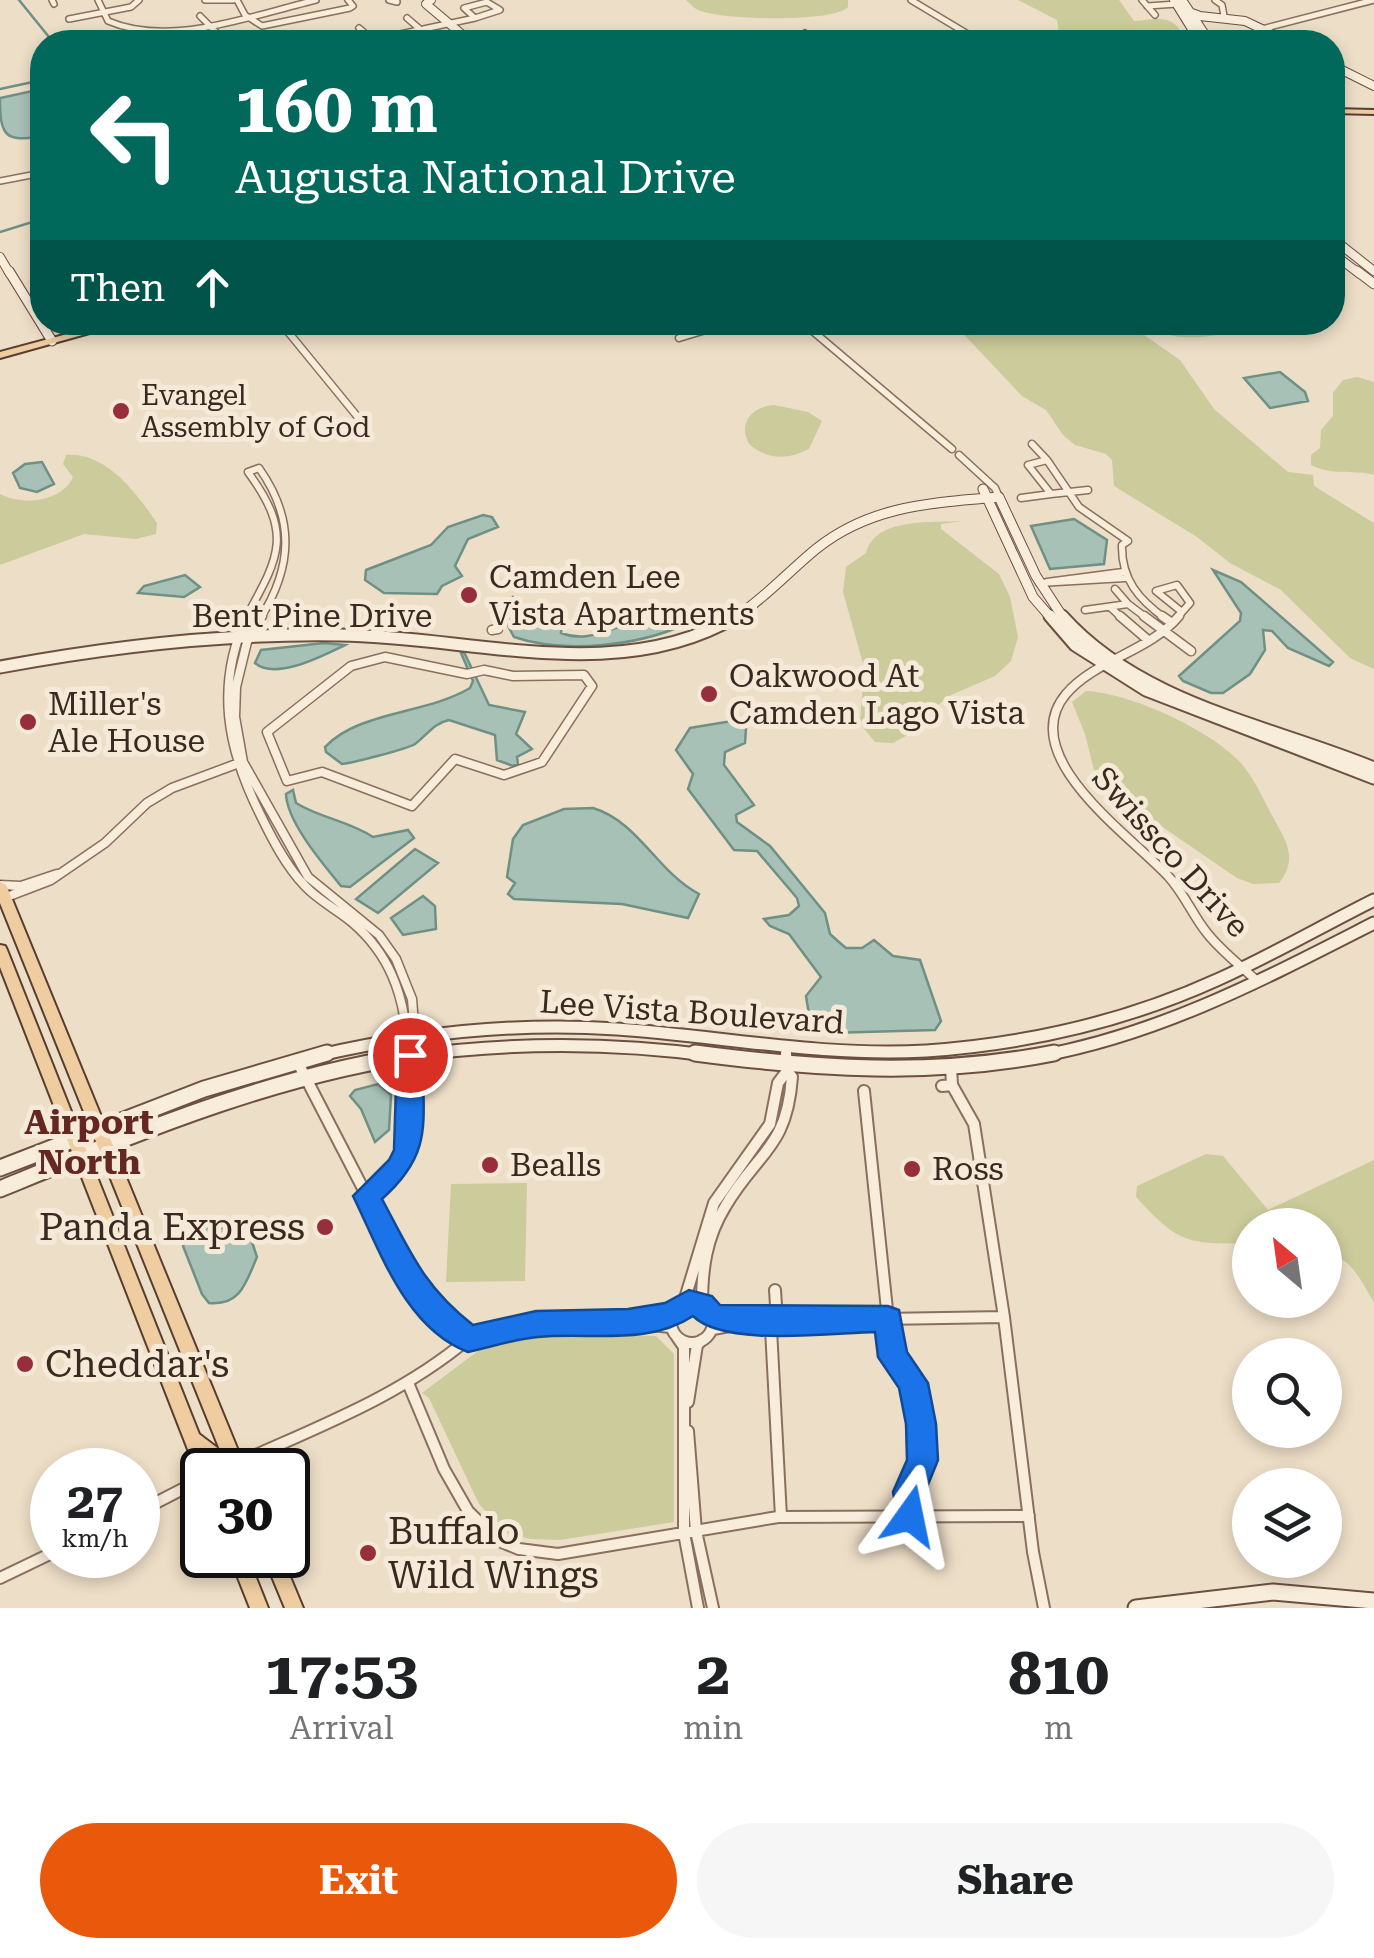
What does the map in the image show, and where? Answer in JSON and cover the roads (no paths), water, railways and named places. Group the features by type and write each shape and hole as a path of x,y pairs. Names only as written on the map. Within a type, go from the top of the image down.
{"main road":[{"path":"1345,111 1374,112"},
{"path":"51,339 63,335"},
{"path":"0,352 68,335"},
{"path":"1,895 228,1448"},
{"path":"0,950 196,1448"},
{"path":"192,1438 205,1448"},
{"path":"247,1578 259,1608"},
{"path":"282,1578 294,1608"}],"street":[{"path":"98,0 101,13 112,23 132,30 206,23 316,0"},
{"path":"69,18 137,5 139,0"},
{"path":"205,0 235,0 255,24 268,25 350,8 353,6 348,0"},
{"path":"432,0 426,4 457,30"},
{"path":"911,0 960,30"},
{"path":"1142,0 1155,15"},
{"path":"1216,0 1222,5 1223,15"},
{"path":"1263,27 1364,0"},
{"path":"1263,27 1374,0"},
{"path":"272,2 278,8"},
{"path":"406,18 421,30 496,14 500,11 487,2 466,5 464,8 476,18"},
{"path":"1147,6 1178,3 1194,14 1223,15 1270,30"},
{"path":"1178,3 1195,30"},
{"path":"1194,14 1200,30"},
{"path":"200,16 214,30"},
{"path":"1263,27 1268,30"},
{"path":"1345,69 1374,85"},
{"path":"0,181 30,175"},
{"path":"1345,249 1372,269"},
{"path":"0,256 30,305"},
{"path":"1345,262 1374,284"},
{"path":"49,335 51,339"},
{"path":"291,335 361,421"},
{"path":"680,338 690,335"},
{"path":"817,335 952,449"},
{"path":"1032,444 1090,516 1128,541 1121,548 1124,575 1144,602 1172,623"},
{"path":"959,456 995,488 992,499"},
{"path":"1047,460 1028,465 1051,494"},
{"path":"971,467 1038,583 1048,618 1075,645 1198,711 1374,778"},
{"path":"243,638 278,586 288,561 290,532 283,503 259,468 248,472 266,494 278,532 275,565 243,638 228,676 226,715 240,763 308,878 379,936 396,958 412,1000 411,1037 405,1048 386,1058"},
{"path":"1021,498 1088,490"},
{"name":"Bent Pine Drive","path":"0,670 42,659 162,642 243,638 392,636 584,655 644,650 689,638 754,604 808,554 845,529 896,509 992,499"},
{"path":"278,532 290,532"},
{"path":"1038,583 1124,575"},
{"path":"1109,664 1162,632 1184,613 1190,603 1177,584 1156,591 1184,613"},
{"path":"1115,589 1162,632 1192,651"},
{"path":"1085,610 1128,604"},
{"path":"1110,606 1148,640"},
{"path":"390,657 466,674 478,672 584,675 592,686 542,762 504,775 455,759 412,806 322,772 287,782 269,745 267,732 351,666 390,657"},
{"path":"1109,664 1374,768"},
{"name":"Swissco Drive","path":"1109,664 1070,690 1056,705 1050,726 1059,761 1071,780 1172,880 1208,934 1256,982"},
{"path":"1,895 51,880 105,843 147,803 196,777 240,763"},
{"name":"Lee Vista Boulevard","path":"0,1189 81,1156 102,1136 222,1081 296,1060 411,1037 559,1027 886,1052 1033,1037 1150,1007 1243,967 1374,900"},
{"name":"Lee Vista Boulevard","path":"0,1168 74,1138 102,1136 304,1075 410,1055 558,1046 676,1051 787,1068 857,1070 951,1066 1108,1041 1256,982 1374,922"},
{"path":"558,1046 559,1027"},
{"path":"367,1196 399,1167 407,1150 410,1055 429,1041 452,1032"},
{"path":"713,1323 702,1305 702,1264 723,1209 776,1144 785,1123 792,1078 787,1068 786,1047"},
{"path":"296,1060 415,1289 432,1310 468,1339"},
{"path":"951,1066 947,1085 974,1124 1044,1608"},
{"path":"673,1327 714,1203 770,1124 778,1083 787,1068"},
{"path":"864,1090 892,1357 913,1383 921,1424 922,1460 909,1492 910,1516"},
{"path":"775,1290 777,1321 772,1329 781,1517"},
{"path":"682,1304 702,1305"},
{"path":"713,1323 1004,1317"},
{"path":"275,1448 408,1383 446,1360 468,1339 536,1324 628,1322 673,1327 689,1342 702,1340"},
{"path":"713,1323 697,1345 688,1396 690,1532 713,1608"},
{"path":"673,1327 684,1347 690,1532 698,1608"},
{"path":"408,1383 464,1502 482,1527 499,1541 524,1551 558,1554 781,1517 1029,1516"},
{"path":"0,1578 30,1564"},
{"path":"1136,1608 1273,1592 1374,1601"}],"waterway":[{"path":"19,0 43,30"},
{"path":"0,89 30,83"},
{"path":"0,232 30,223"}],"place":[{"name":"Evangel Assembly of God","path":"121,411"},
{"name":"Camden Lee Vista Apartments","path":"469,595"},
{"name":"Oakwood At Camden Lago Vista","path":"709,694"},
{"name":"Miller's Ale House","path":"28,722"},
{"name":"Bealls","path":"490,1165"},
{"name":"Ross","path":"912,1169"},
{"name":"Panda Express","path":"325,1227"},
{"name":"Cheddar's","path":"25,1364"},
{"name":"Buffalo Wild Wings","path":"368,1553"}],"district":[{"name":"Airport North","path":"89,1142"}]}
